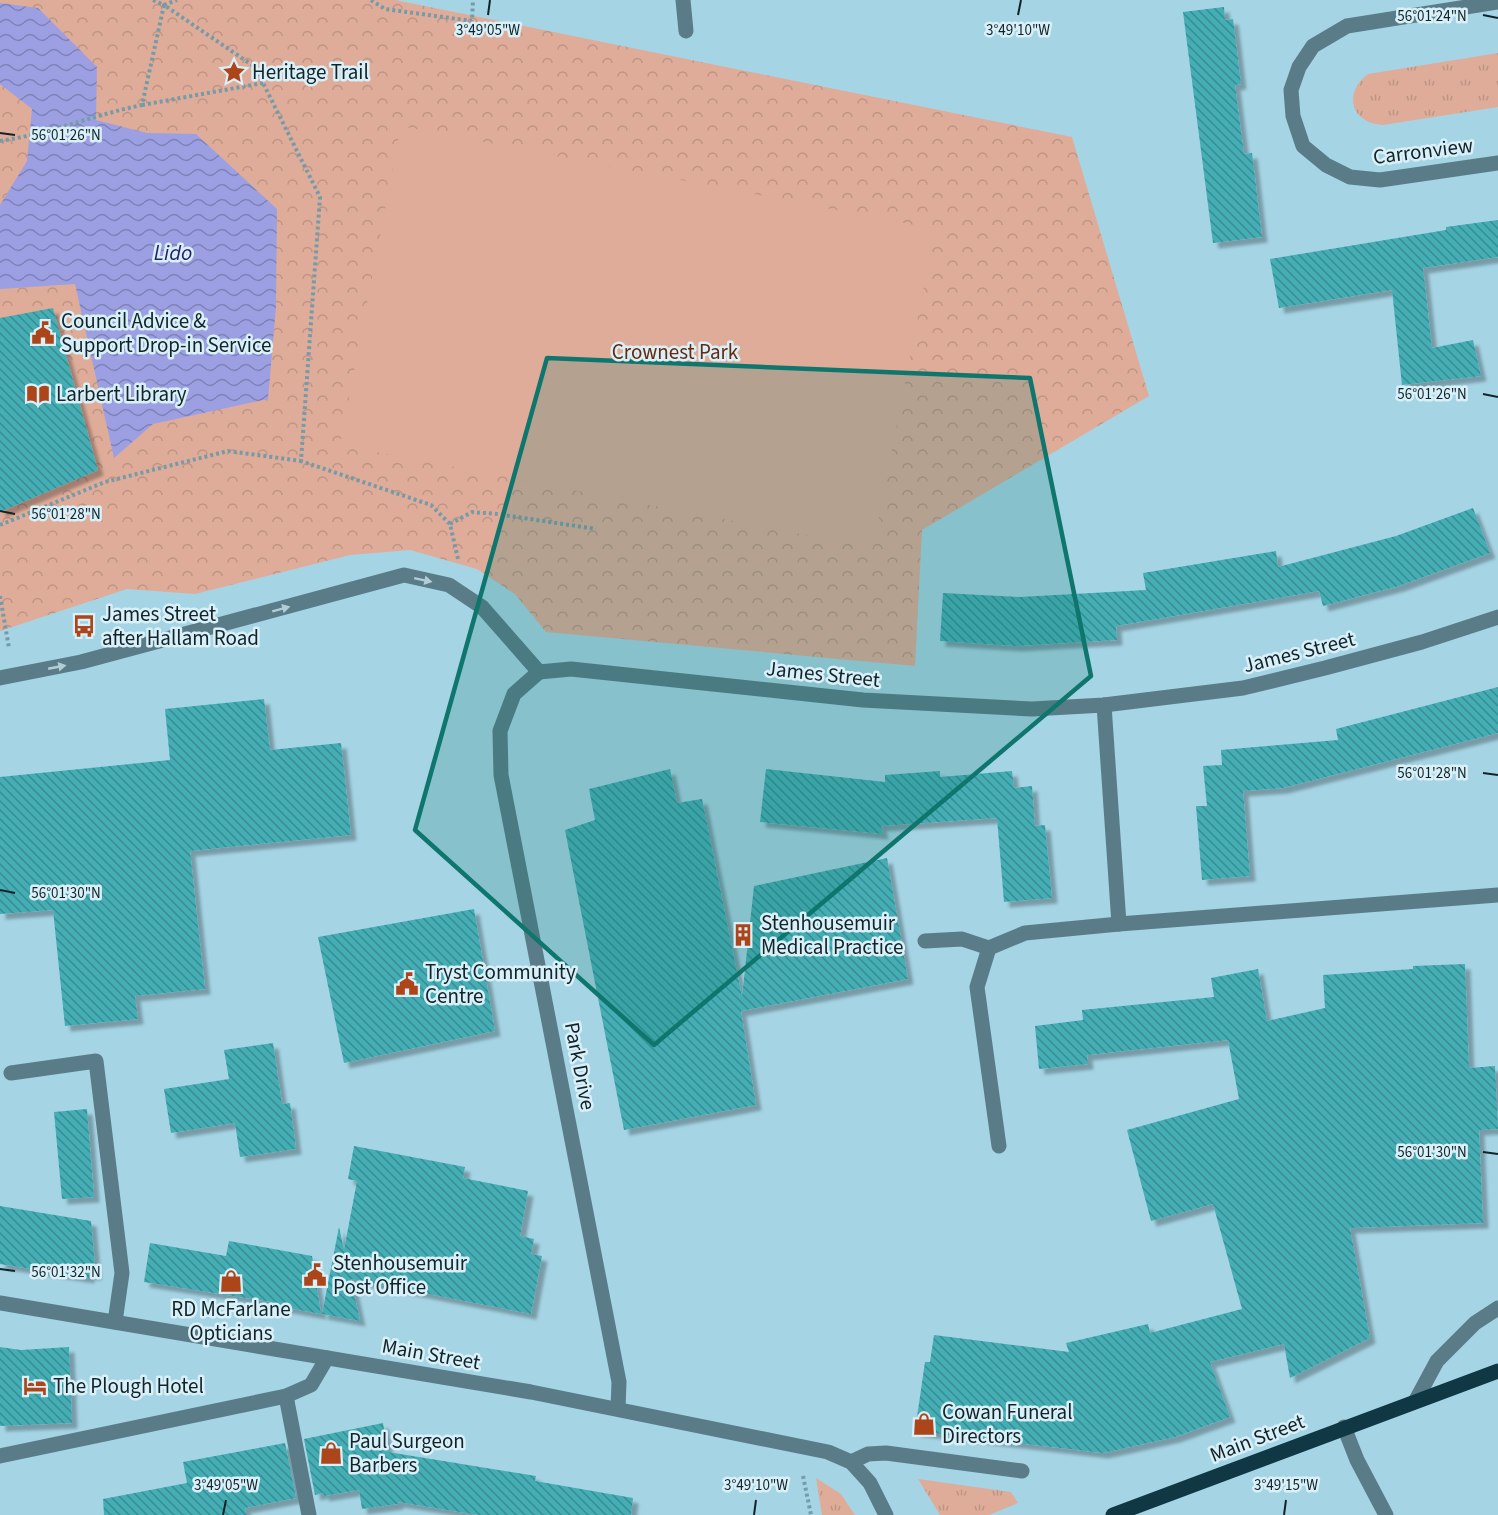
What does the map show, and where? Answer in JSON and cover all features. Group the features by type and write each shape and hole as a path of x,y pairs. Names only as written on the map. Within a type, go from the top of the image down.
{"main road":[{"name":"Main Street","path":"1113,1515 1498,1371"}],"street":[{"path":"683,0 686,31"},
{"name":"Carronview","path":"1498,2 1347,26 1313,46 1299,67 1292,90 1293,116 1303,146 1326,165 1350,177 1380,180 1498,163"},
{"path":"6,677 81,662 404,575 449,585 482,607 539,672"},
{"name":"James Street","path":"539,672 571,669 863,700 938,705 1032,709 1104,705 1242,688 1422,642 1498,617"},
{"name":"Park Drive","path":"539,672 514,694 500,731 501,775 619,1382 618,1409"},
{"path":"1104,705 1119,924"},
{"path":"925,941 962,939 989,948 1025,933 1498,895"},
{"path":"989,948 977,987 999,1146"},
{"path":"11,1073 96,1061 122,1273 115,1322"},
{"name":"Main Street","path":"0,1303 531,1392 828,1452 850,1462 870,1483 886,1515"},
{"path":"1416,1400 1437,1361 1475,1323 1498,1308"},
{"path":"0,1456 286,1396 311,1385 327,1358"},
{"path":"286,1396 309,1515"},
{"path":"1344,1427 1357,1460 1386,1515"},
{"path":"850,1462 868,1454 886,1453 1022,1471"}],"path":[{"path":"153,0 255,66 320,197 301,461"},
{"path":"164,5 177,0"},
{"path":"371,0 385,9 472,21 473,0"},
{"path":"142,105 164,5"},
{"path":"0,141 24,137 105,113 263,83"},
{"path":"0,525 105,482 228,451 301,461 430,505 450,524 458,557 449,585"},
{"path":"450,524 472,512 497,513 596,530"},
{"path":"0,596 6,624 6,677"},
{"path":"796,1446 811,1515"}],"highlighted area":[{"path":"547,358 1030,378 1091,676 654,1045 415,830"}],"green space":[{"name":"Crownest Park","path":"0,0 395,0 1072,137 1149,396 922,530 915,666 546,632 515,594 477,569 410,550 350,555 195,594 127,589 0,631"},
{"path":"1498,53 1498,107 1383,125 1363,119 1354,106 1355,90 1368,74"},
{"path":"401,126 935,229 873,548 340,445"},
{"path":"816,1478 841,1494 855,1515 822,1515"},
{"path":"918,1479 1011,1492 1018,1503 989,1515 940,1515"}],"water":[{"name":"Lido","path":"0,3 38,8 97,67 96,120 147,133 196,134 277,209 276,307 268,399 153,424 114,458 75,284 0,289 0,205 27,161 32,109 0,84"}],"building":[{"path":"1224,7 1225,20 1233,19 1241,84 1235,85 1244,154 1252,153 1262,237 1213,243 1183,12"},
{"path":"1498,220 1498,257 1423,268 1432,348 1473,340 1481,376 1402,385 1392,290 1279,308 1270,259 1446,230 1446,227"},
{"name":"Larbert Library","path":"53,308 98,470 0,512 0,318"},
{"path":"1473,508 1490,553 1399,586 1323,606 1319,591 1116,626 1117,640 1016,646 940,641 943,593 1020,597 1146,590 1143,573 1276,551 1278,567 1396,536"},
{"path":"1498,687 1498,733 1283,788 1243,791 1250,876 1202,880 1196,806 1207,806 1203,766 1222,765 1221,750 1338,740 1336,729"},
{"path":"264,699 270,750 341,743 351,835 190,851 205,989 135,996 138,1019 65,1026 53,910 0,914 0,777 170,760 165,709"},
{"name":"Stenhousemuir Medical Practice","path":"670,769 677,803 702,799 742,997 754,886 887,858 908,979 741,1011 756,1105 624,1130 565,830 595,820 589,789"},
{"path":"766,769 885,782 885,775 940,771 940,777 1012,771 1014,788 1032,786 1035,826 1045,825 1052,898 1004,902 997,818 881,826 883,834 760,822"},
{"name":"Tryst Community Centre","path":"474,909 495,1031 344,1063 318,937"},
{"path":"1465,964 1469,1068 1495,1066 1498,1129 1479,1130 1483,1223 1350,1228 1370,1338 1290,1378 1284,1344 1210,1362 1230,1417 1175,1437 1103,1453 915,1431 925,1362 930,1362 934,1335 1069,1352 1066,1343 1148,1324 1150,1333 1242,1309 1213,1204 1151,1221 1127,1130 1239,1099 1228,1040 1087,1055 1088,1064 1039,1069 1035,1026 1083,1020 1082,1010 1214,997 1211,978 1258,969 1267,1021 1325,1008 1323,975 1413,969 1413,966"},
{"path":"273,1043 282,1104 290,1103 296,1149 240,1157 235,1123 171,1133 164,1089 229,1079 224,1050"},
{"path":"87,1109 94,1197 62,1199 54,1112"},
{"path":"354,1146 465,1167 463,1178 528,1191 520,1236 534,1239 531,1254 542,1256 531,1314 351,1279 360,1321 322,1314 339,1227 344,1250 357,1181 348,1179"},
{"path":"0,1206 91,1221 96,1275 89,1274 89,1278 0,1264"},
{"path":"229,1241 312,1256 321,1314 271,1305 272,1302 144,1282 150,1243 226,1256"},
{"name":"The Plough Hotel","path":"0,1347 21,1350 69,1347 72,1423 0,1426"},
{"path":"383,1423 388,1452 536,1476 535,1481 633,1498 631,1515 478,1515 398,1502 398,1504 362,1509 359,1490 324,1496 323,1493 315,1495 304,1439"},
{"path":"285,1443 296,1498 245,1508 246,1515 104,1515 103,1499 187,1483 183,1462"}],"place":[{"name":"Heritage Trail","path":"234,72"},
{"name":"Council Advice & Support Drop-in Service","path":"43,333"},
{"name":"Larbert Library","path":"38,394"},
{"name":"James Street after Hallam Road","path":"84,626"},
{"name":"Stenhousemuir Medical Practice","path":"743,935"},
{"name":"Tryst Community Centre","path":"407,984"},
{"name":"Stenhousemuir Post Office","path":"315,1275"},
{"name":"RD McFarlane Opticians","path":"231,1281"},
{"name":"The Plough Hotel","path":"35,1386"},
{"name":"Cowan Funeral Directors","path":"924,1424"},
{"name":"Paul Surgeon Barbers","path":"331,1453"}]}
